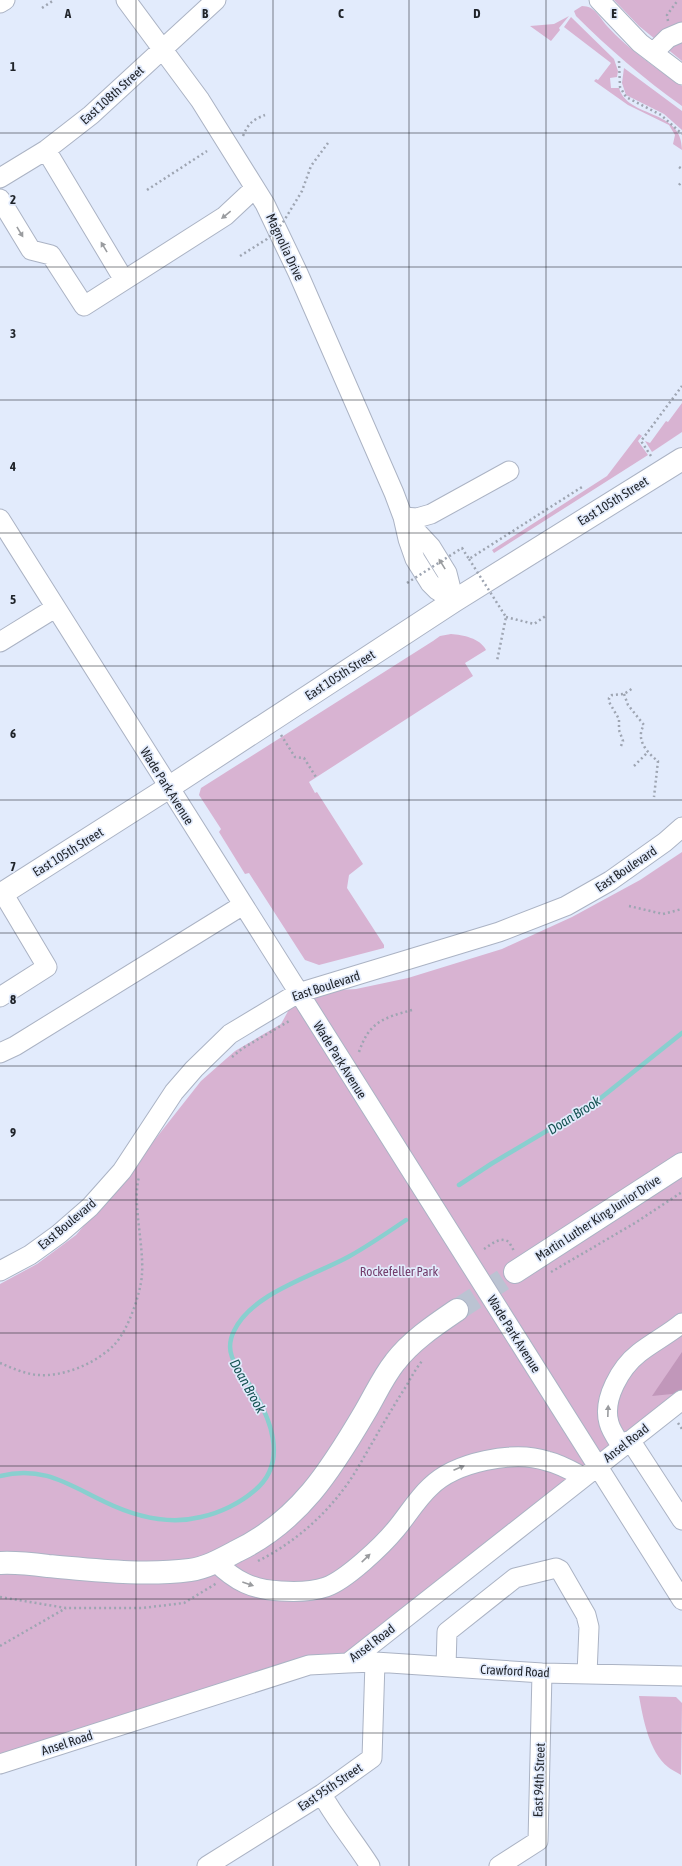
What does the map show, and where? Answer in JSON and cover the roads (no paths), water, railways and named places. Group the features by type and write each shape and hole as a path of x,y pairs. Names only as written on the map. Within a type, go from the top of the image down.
{"main road":[{"name":"East 105th Street","path":"2,894 168,788 454,600 681,462"},
{"name":"Martin Luther King Junior Drive","path":"515,1263 682,1164"},
{"path":"0,1562 134,1572 191,1570 216,1562 248,1546 277,1527 300,1507 333,1466 395,1363 419,1338 457,1310"}],"street":[{"path":"0,3 5,0"},
{"name":"Magnolia Drive","path":"126,0 200,100 265,204 298,273 403,517 431,547 447,573 454,600"},
{"name":"East 108th Street","path":"0,178 46,150 91,115 216,0"},
{"path":"599,0 624,29 682,75"},
{"path":"653,53 668,38 678,34"},
{"path":"46,150 124,280"},
{"path":"0,199 31,250 51,255 84,306 225,216 255,188"},
{"path":"403,517 417,518 432,514 509,471"},
{"name":"Wade Park Avenue","path":"0,520 298,993 590,1471 679,1588"},
{"path":"0,642 55,608"},
{"name":"East Boulevard","path":"0,1271 36,1251 90,1208 122,1171 174,1092 194,1069 230,1034 298,993 499,932 566,906 610,881 666,842 682,827"},
{"path":"0,997 48,967 2,894"},
{"path":"0,1053 15,1046 243,905"},
{"path":"682,1323 638,1353 627,1364 619,1377 609,1400 607,1413 609,1423 682,1520"},
{"name":"Ansel Road","path":"0,1764 309,1665 348,1663 682,1400"},
{"path":"216,1562 230,1576 259,1588 300,1592 326,1587 338,1581 361,1563 394,1531 430,1486 458,1469 497,1459 533,1458 590,1471"},
{"path":"446,1666 447,1632 515,1578 556,1568 560,1570 586,1616 589,1627 587,1674"},
{"name":"Crawford Road","path":"348,1663 376,1662 542,1673 682,1676"},
{"name":"East 95th Street","path":"207,1866 322,1794 372,1758 376,1662"},
{"name":"East 94th Street","path":"499,1866 538,1841 542,1673"},
{"path":"326,1804 345,1832 350,1835 370,1866"}],"waterway":[{"name":"Doan Brook","path":"459,1185 491,1164 597,1101 682,1033"},
{"name":"Doan Brook","path":"0,1476 15,1473 29,1473 55,1478 116,1507 152,1518 177,1520 189,1519 222,1510 242,1500 254,1491 265,1479 271,1467 274,1453 273,1439 264,1410 238,1368 230,1351 230,1344 234,1331 254,1306 269,1296 348,1257 406,1220"}],"tunnel":[{"path":"457,1310 515,1272"}],"park label":[{"name":"Rockefeller Park","path":"399,1271"}]}
